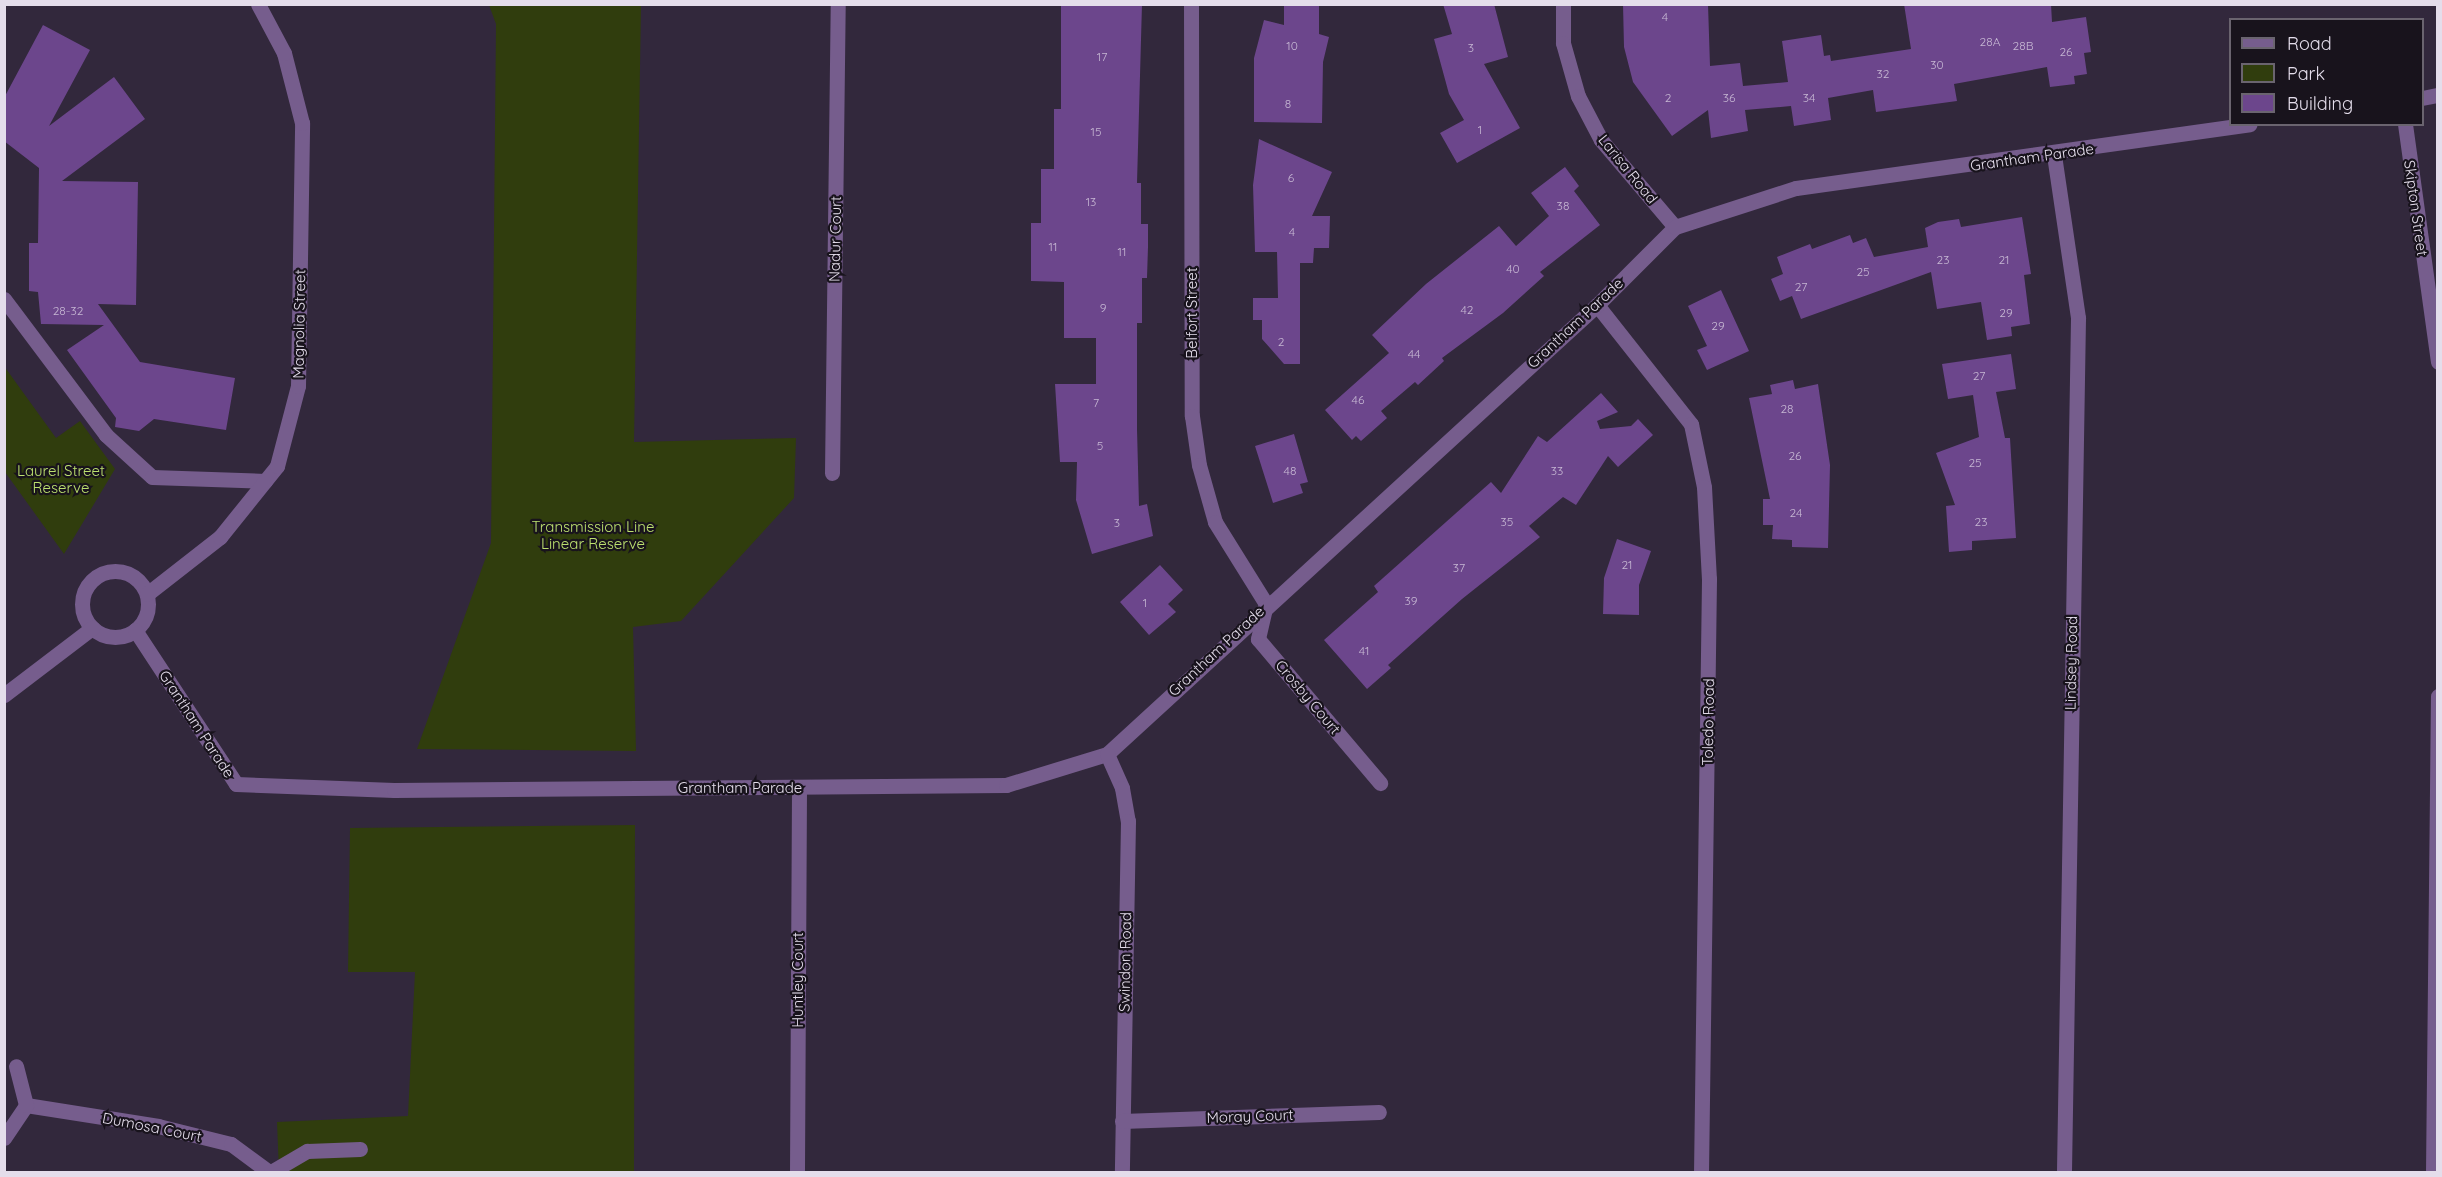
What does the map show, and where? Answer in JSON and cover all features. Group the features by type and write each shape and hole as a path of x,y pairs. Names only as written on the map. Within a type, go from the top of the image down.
{"street":[{"name":"Magnolia Street","path":"147,594 220,537 277,466 298,386 302,123 284,53 258,4"},
{"name":"Nadur Court","path":"832,473 838,4"},
{"name":"Belfort Street","path":"1191,4 1193,426 1198,465 1215,522 1266,604"},
{"name":"Larisa Road","path":"1563,4 1563,43 1578,96 1601,140 1675,227"},
{"name":"Grantham Parade","path":"135,630 236,784 394,790 799,789 1006,785 1107,754 1266,604 1597,305 1675,227 1796,188 2054,155 2237,126"},
{"name":"Skipton Street","path":"2404,126 2438,362"},
{"name":"Lindsey Road","path":"2054,155 2078,318 2064,1173"},
{"path":"4,299 106,435 152,477 265,481"},
{"name":"Toledo Road","path":"1597,305 1691,424 1704,488 1709,579 1701,1173"},
{"path":"118,570 129,573 147,594 146,616 135,630 114,637 92,628 85,618 83,596 96,576 118,570"},
{"name":"Crosby Court","path":"1266,604 1258,639 1380,783"},
{"path":"4,695 92,628"},
{"path":"2433,1173 2438,696"},
{"name":"Swindon Road","path":"1107,754 1122,788 1128,821 1122,1173"},
{"name":"Huntley Court","path":"797,1171 799,789"},
{"path":"4,1138 26,1105 16,1066"},
{"name":"Dumosa Court","path":"26,1105 158,1126 231,1144 270,1173 307,1151 360,1149"},
{"name":"Moray Court","path":"1122,1121 1379,1112"}],"green space":[{"name":"Transmission Line Linear Reserve","path":"489,5 641,5 634,442 796,438 794,498 681,621 633,627 636,751 417,749 491,543 496,24"},
{"name":"Laurel Street Reserve","path":"4,366 56,438 80,421 115,469 64,554 5,472"},
{"path":"635,825 634,1172 279,1172 277,1122 408,1116 415,972 348,972 350,828"}],"building":[{"path":"1061,4 1142,4 1137,183 1141,183 1141,224 1148,224 1148,247 1147,278 1142,278 1142,323 1137,323 1137,429 1139,506 1147,504 1153,536 1092,554 1076,500 1077,462 1060,462 1055,384 1096,384 1096,338 1064,338 1064,282 1031,281 1031,223 1041,223 1041,169 1054,169 1054,109 1061,109"},
{"path":"1284,4 1319,4 1319,34 1329,37 1323,62 1322,123 1254,122 1254,58 1264,20 1284,25"},
{"path":"1443,4 1494,4 1508,57 1484,64 1520,128 1457,163 1440,133 1464,120 1449,94 1434,39 1452,34"},
{"path":"1623,4 1708,4 1710,66 1740,63 1743,86 1788,82 1782,41 1821,35 1824,56 1830,55 1831,61 1911,49 1904,4 2051,4 2052,22 2086,17 2091,52 2084,53 2087,74 2074,76 2075,84 2050,87 2047,67 1954,84 1957,101 1876,112 1873,90 1828,98 1831,120 1794,126 1791,106 1745,110 1748,131 1711,138 1708,110 1672,136 1633,82 1624,47"},
{"path":"43,25 90,50 49,126 114,77 145,119 62,181 138,182 136,305 98,304 140,362 235,378 226,430 154,419 139,431 115,427 116,418 67,350 104,325 41,324 38,292 29,291 29,243 38,243 39,168 4,141 4,98"},
{"path":"1259,139 1332,172 1312,216 1330,216 1329,248 1314,248 1313,263 1300,263 1300,364 1284,364 1262,339 1262,320 1253,320 1253,298 1278,298 1277,252 1255,252 1253,185"},
{"path":"1565,167 1579,186 1574,191 1600,225 1540,272 1544,276 1503,313 1442,358 1444,361 1418,385 1415,382 1381,411 1387,418 1361,441 1356,436 1352,440 1325,410 1389,353 1372,335 1426,284 1499,226 1516,246 1549,216 1531,193"},
{"path":"2022,217 2031,274 2024,275 2030,324 2011,327 2012,336 1987,340 1981,302 1937,309 1931,272 1801,319 1792,296 1780,301 1771,279 1783,274 1777,257 1810,244 1812,249 1850,235 1853,243 1866,238 1874,257 1928,247 1925,228 1938,222 1959,219 1961,227"},
{"path":"1721,290 1749,351 1707,370 1697,350 1707,346 1688,306"},
{"path":"2011,354 2016,389 1996,392 2005,438 2010,438 2016,538 1972,541 1972,550 1949,552 1946,506 1955,505 1936,453 1979,437 1973,395 1948,399 1942,364"},
{"path":"1793,380 1795,389 1818,384 1830,465 1828,548 1792,547 1792,540 1772,539 1773,525 1763,525 1763,499 1770,499 1749,398 1772,394 1770,385"},
{"path":"1601,393 1618,412 1597,421 1600,429 1631,426 1638,419 1653,435 1618,467 1608,456 1576,505 1563,497 1529,526 1540,537 1462,599 1388,665 1391,668 1367,689 1324,640 1378,592 1374,586 1491,482 1501,493 1538,436 1547,442"},
{"path":"1294,434 1308,482 1300,484 1303,493 1273,503 1255,446"},
{"path":"1617,539 1651,551 1639,585 1639,615 1603,614 1604,578"},
{"path":"1160,565 1183,590 1168,604 1176,612 1149,635 1120,602"}]}
